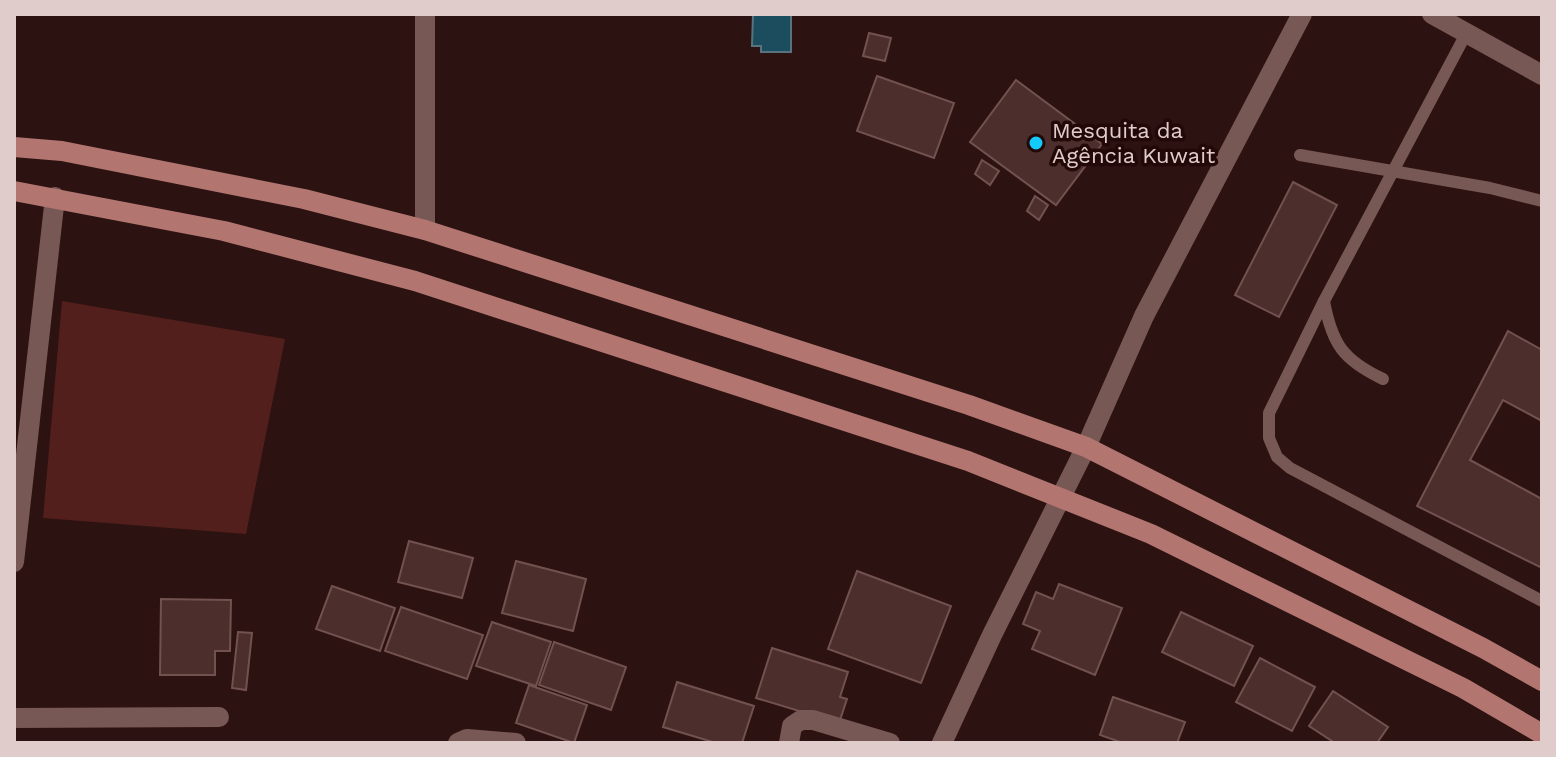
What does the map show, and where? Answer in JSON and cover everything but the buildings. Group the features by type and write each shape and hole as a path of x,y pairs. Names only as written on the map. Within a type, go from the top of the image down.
{"main road":[{"path":"14,147 62,151 304,199 425,230 969,405 1086,447 1483,648 1542,681"},
{"path":"14,191 224,231 415,281 968,461 1151,534 1463,688 1542,734"}],"street":[{"path":"425,14 425,230"},
{"path":"942,743 1059,497 1086,447 1144,316 1302,14"},
{"path":"1432,14 1542,75"},
{"path":"14,562 20,467 55,197"},
{"path":"14,718 219,717"},
{"path":"789,743 792,726 801,720 813,720 890,743"},
{"path":"458,743 467,739 516,743"}],"lane":[{"path":"1467,32 1324,301 1269,413 1269,438 1277,457 1290,468 1542,601"},
{"path":"1300,155 1490,188 1542,201"},
{"path":"1324,301 1329,330 1342,353 1360,368 1383,379"}],"shaded area":[{"path":"62,301 285,339 246,534 43,518"}],"water":[{"path":"753,14 791,15 791,52 761,52 761,46 752,46"}],"place":[{"name":"Mesquita da Agência Kuwait","path":"1036,143"}]}
